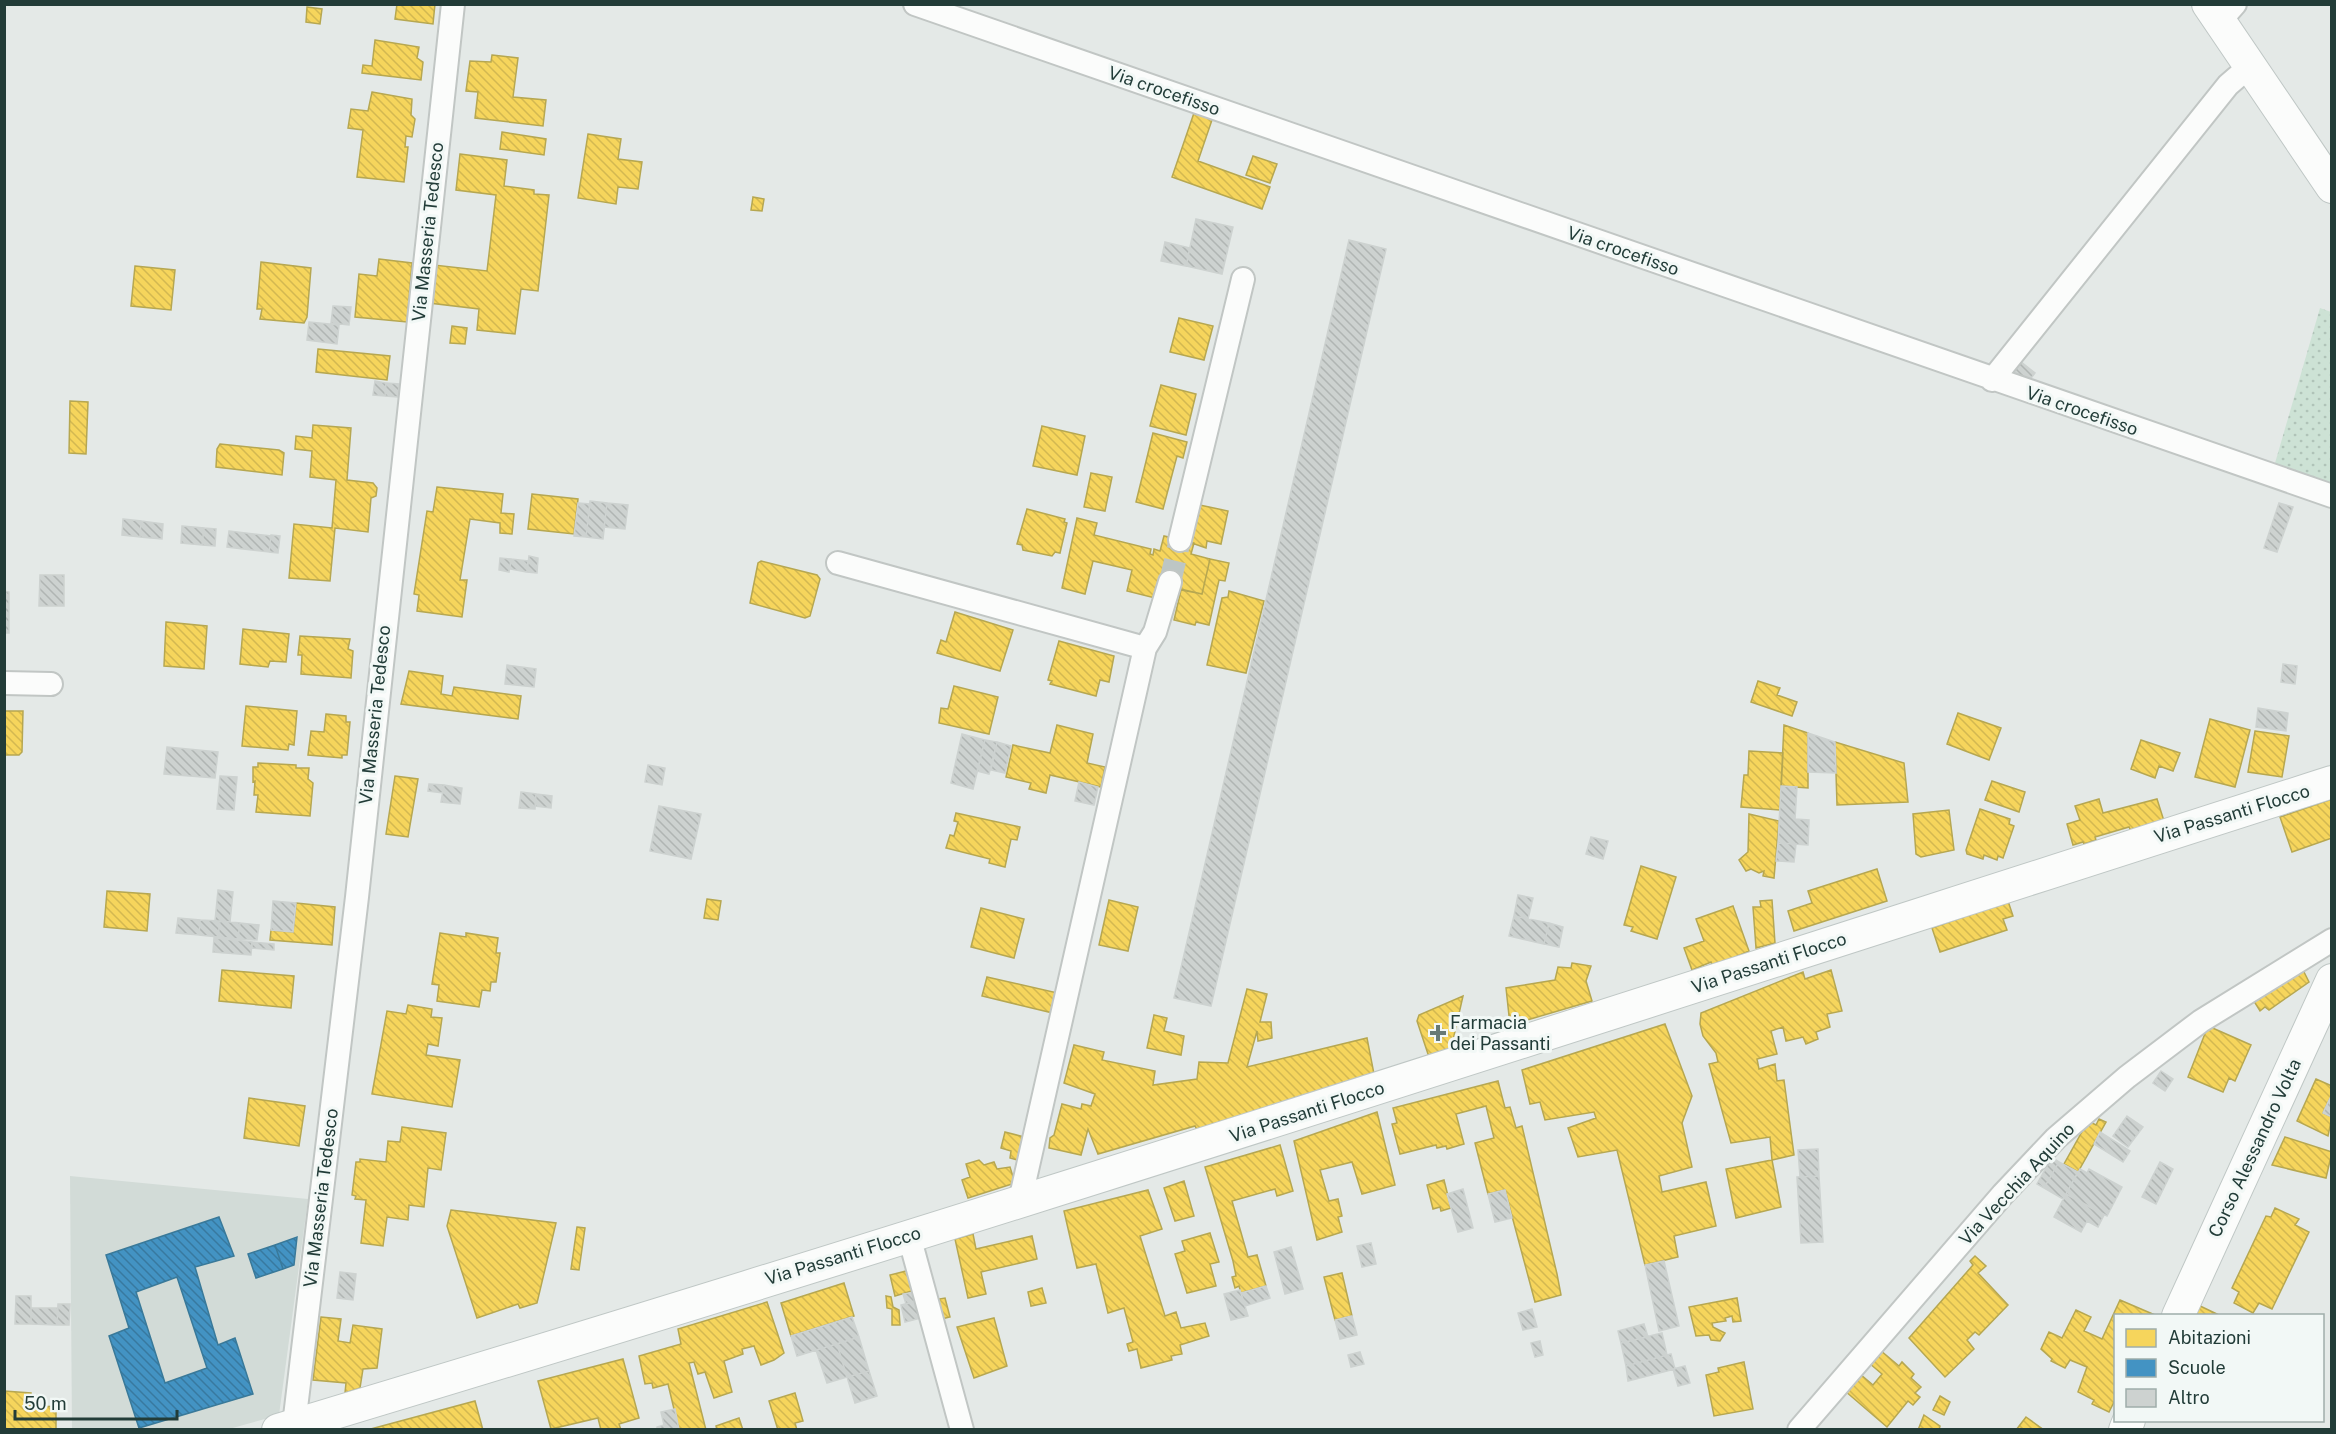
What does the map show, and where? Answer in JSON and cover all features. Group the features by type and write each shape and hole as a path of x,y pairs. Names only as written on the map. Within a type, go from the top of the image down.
{"main road":[{"path":"2221,10 2250,66 2331,188"},
{"name":"Via Passanti Flocco","path":"286,1427 1280,1121 2331,782"},
{"name":"Corso Alessandro Volta","path":"2179,1314 2331,980"}],"street":[{"name":"Via Masseria Tedesco","path":"286,1427 357,897 453,4"},
{"name":"Via crocefisso","path":"915,4 2331,496"},
{"path":"1992,380 2228,85 2250,66"},
{"path":"1180,540 1243,279"},
{"path":"838,563 1145,648"},
{"path":"1020,1201 1145,648 1155,632 1170,582"},
{"path":"4,683 51,684"},
{"name":"Via Vecchia Aquino","path":"1799,1430 2003,1194 2056,1138 2127,1077 2201,1021 2331,940"},
{"path":"909,1236 962,1430"}],"shaded area":[{"path":"70,1176 308,1199 279,1415 229,1429 72,1429"}],"green space":[{"path":"2320,308 2331,312 2331,489 2273,470"}],"building: Abitazioni":[{"path":"397,4 435,4 433,24 395,19"},
{"path":"307,7 322,9 320,24 306,22"},
{"path":"375,40 419,47 417,58 423,62 421,80 362,73 363,65 372,66"},
{"path":"492,55 518,58 513,97 546,100 543,126 475,118 478,92 466,91 470,61 491,62"},
{"path":"372,92 412,99 411,115 415,119 412,137 406,136 405,147 408,147 404,182 357,177 363,130 348,128 351,109 368,111"},
{"path":"1195,110 1213,117 1198,161 1270,187 1262,209 1172,177"},
{"path":"502,132 546,139 544,155 500,149"},
{"path":"588,134 621,139 618,159 642,162 638,189 618,187 616,204 578,198"},
{"path":"460,154 507,160 504,186 534,190 534,194 549,195 538,291 521,289 515,334 477,330 479,309 429,303 434,265 487,271 496,195 456,190"},
{"path":"1253,156 1277,164 1270,183 1246,175"},
{"path":"753,197 764,199 762,211 751,210"},
{"path":"379,259 412,263 407,322 355,317 359,274 377,276"},
{"path":"261,262 311,268 307,317 304,323 260,319 262,309 257,309"},
{"path":"135,266 175,270 171,310 131,306"},
{"path":"1179,318 1213,326 1204,360 1170,352"},
{"path":"452,326 467,328 465,344 450,343"},
{"path":"318,349 390,356 387,380 316,372"},
{"path":"1161,385 1196,394 1186,435 1150,426"},
{"path":"70,401 88,402 86,454 69,453"},
{"path":"313,425 351,428 347,480 373,483 377,488 376,496 371,498 368,532 335,528 330,581 289,578 294,524 332,528 336,480 310,477 312,451 295,449 296,436 312,438"},
{"path":"1042,426 1085,436 1077,475 1033,466"},
{"path":"1153,433 1187,442 1183,458 1177,456 1163,509 1136,502"},
{"path":"220,444 279,450 284,453 282,475 216,467 217,449"},
{"path":"1091,473 1112,477 1105,511 1084,507"},
{"path":"437,487 503,494 501,513 514,514 512,534 500,533 500,523 470,519 460,580 467,580 462,617 417,611 419,595 414,594 427,511 433,512"},
{"path":"532,494 578,499 574,534 528,529"},
{"path":"1195,504 1228,511 1221,544 1207,541 1206,548 1186,541"},
{"path":"1027,509 1065,519 1064,522 1067,523 1060,553 1055,552 1052,556 1023,550 1022,545 1017,544"},
{"path":"1077,518 1097,523 1094,535 1151,549 1150,554 1153,555 1154,549 1160,551 1164,536 1194,543 1191,554 1210,559 1202,594 1176,588 1155,598 1127,591 1132,570 1093,561 1085,594 1062,588"},
{"path":"1210,559 1229,563 1225,581 1219,580 1209,625 1196,622 1195,625 1174,620 1181,590 1202,594"},
{"path":"761,561 817,575 820,579 810,616 805,618 750,603 758,563"},
{"path":"1229,591 1264,601 1246,673 1207,665 1222,598 1228,597"},
{"path":"955,612 1013,630 1000,671 937,653 941,640 946,642"},
{"path":"166,622 207,626 204,669 164,666"},
{"path":"243,629 289,634 286,662 270,661 268,667 240,664"},
{"path":"300,636 350,639 348,649 353,651 351,678 301,674 302,655 298,655"},
{"path":"1059,641 1114,656 1109,682 1100,680 1096,696 1050,684 1052,681 1048,680"},
{"path":"409,671 443,676 441,694 452,696 454,687 521,696 518,719 401,704"},
{"path":"1758,681 1780,688 1777,695 1797,702 1792,716 1751,702"},
{"path":"954,686 998,697 989,734 939,723 941,708 948,709"},
{"path":"246,706 297,711 294,745 289,744 288,750 242,746"},
{"path":"4,711 23,711 22,752 19,755 4,755"},
{"path":"1958,713 2001,728 1989,760 1947,744"},
{"path":"326,714 346,716 346,722 350,722 347,755 342,755 342,758 308,755 311,731 324,732"},
{"path":"2210,719 2250,730 2235,787 2195,777"},
{"path":"1057,725 1093,734 1087,763 1105,767 1101,787 1050,775 1046,793 1029,789 1031,783 1006,777 1013,745 1050,753"},
{"path":"1784,725 1808,733 1808,788 1781,786"},
{"path":"2255,731 2289,736 2282,777 2248,772"},
{"path":"2141,740 2180,753 2173,771 2159,766 2155,778 2131,769"},
{"path":"1835,742 1904,763 1908,802 1837,805"},
{"path":"1749,751 1783,753 1780,810 1741,807 1744,775 1748,775"},
{"path":"258,763 309,768 308,779 313,783 310,816 256,812 258,795 254,795 253,767 258,767"},
{"path":"395,776 418,779 408,837 386,834"},
{"path":"1992,781 2025,792 2019,812 1985,800"},
{"path":"2099,799 2103,813 2157,799 2164,821 2131,831 2129,827 2095,837 2096,840 2084,844 2083,842 2073,845 2067,824 2080,820 2075,806"},
{"path":"2332,799 2332,838 2292,852 2280,817"},
{"path":"1980,809 2010,819 2009,824 2014,826 2003,858 1998,856 1997,860 1984,855 1983,859 1967,854 1966,850"},
{"path":"1949,810 1954,850 1921,857 1916,854 1913,814"},
{"path":"956,813 1020,827 1017,840 1011,839 1005,867 989,863 990,859 946,848 950,835 954,836 958,822 954,821"},
{"path":"1749,814 1779,821 1774,878 1763,876 1764,871 1759,873 1751,869 1746,871 1739,860 1748,852"},
{"path":"1641,866 1676,877 1657,939 1631,931 1633,927 1624,925"},
{"path":"1877,869 1887,901 1794,931 1788,911 1812,903 1808,891"},
{"path":"107,891 150,894 147,931 104,927"},
{"path":"707,899 721,901 718,920 704,918"},
{"path":"1109,900 1138,907 1128,951 1099,945"},
{"path":"1772,900 1775,943 1756,948 1753,907 1761,907 1760,901"},
{"path":"2008,901 2013,916 2003,919 2007,930 1940,952 1932,928"},
{"path":"296,903 335,907 332,945 270,940 271,930 293,932"},
{"path":"1733,906 1749,951 1713,967 1711,962 1692,970 1684,948 1704,941 1696,919"},
{"path":"981,908 1024,919 1014,958 971,947"},
{"path":"440,933 466,937 466,933 498,938 496,953 500,953 496,982 491,982 490,991 482,990 479,1007 437,1001 439,985 432,984"},
{"path":"1572,963 1591,966 1586,981 1592,1001 1510,1025 1506,988 1555,980 1558,967 1571,968"},
{"path":"2301,966 2309,982 2269,1010 2265,1007 2260,1011 2252,998"},
{"path":"222,970 294,976 291,1008 219,1001"},
{"path":"1831,970 1842,1011 1827,1014 1830,1027 1816,1032 1818,1039 1806,1044 1803,1037 1786,1041 1783,1027 1771,1031 1777,1054 1757,1059 1759,1069 1775,1064 1777,1081 1784,1080 1794,1155 1772,1160 1770,1137 1731,1143 1709,1064 1718,1062 1716,1053 1703,1036 1700,1024 1701,1013 1803,972 1805,979"},
{"path":"987,977 1062,994 1057,1014 982,996"},
{"path":"1247,989 1267,994 1260,1022 1271,1022 1272,1038 1258,1041 1257,1031 1247,1067 1367,1038 1374,1074 1197,1130 1195,1126 1098,1154 1088,1129 1081,1155 1049,1148 1050,1138 1054,1135 1062,1104 1081,1109 1082,1104 1091,1106 1095,1094 1064,1083 1074,1045 1104,1052 1102,1060 1155,1071 1153,1085 1197,1079 1199,1062 1228,1063"},
{"path":"1463,996 1451,1049 1429,1057 1417,1021 1419,1015"},
{"path":"408,1005 432,1009 431,1017 442,1018 438,1046 428,1044 426,1055 460,1060 452,1107 372,1094 387,1011 406,1014"},
{"path":"1154,1015 1167,1018 1164,1031 1184,1036 1181,1055 1147,1048"},
{"path":"1665,1024 1692,1096 1682,1123 1692,1167 1659,1176 1662,1192 1706,1182 1716,1226 1674,1236 1678,1257 1645,1265 1617,1150 1578,1157 1568,1128 1596,1118 1594,1112 1545,1120 1540,1102 1530,1104 1522,1070"},
{"path":"2208,1026 2251,1045 2235,1081 2229,1078 2223,1092 2188,1077"},
{"path":"2316,1079 2332,1086 2332,1094 2323,1113 2332,1117 2328,1136 2297,1121"},
{"path":"1498,1081 1505,1108 1510,1107 1516,1128 1522,1126 1561,1295 1535,1302 1505,1190 1488,1194 1475,1143 1494,1138 1486,1106 1456,1114 1464,1144 1447,1149 1446,1146 1437,1148 1436,1145 1400,1154 1392,1124 1397,1123 1393,1108"},
{"path":"249,1098 305,1106 299,1146 244,1138"},
{"path":"1377,1112 1395,1185 1362,1194 1352,1162 1320,1170 1329,1201 1338,1199 1342,1216 1338,1217 1342,1232 1317,1240 1294,1141"},
{"path":"2099,1119 2106,1122 2078,1172 2064,1164 2088,1121 2096,1125"},
{"path":"402,1127 446,1133 441,1170 428,1168 424,1207 409,1205 408,1220 387,1217 383,1246 361,1243 366,1200 355,1199 356,1196 352,1195 356,1162 360,1162 360,1159 386,1162 388,1141 400,1142"},
{"path":"1005,1132 1028,1138 1021,1161 1010,1158 1011,1151 1001,1148"},
{"path":"2285,1137 2332,1152 2326,1178 2272,1165"},
{"path":"1280,1145 1293,1191 1277,1196 1275,1189 1232,1201 1248,1257 1257,1255 1266,1286 1241,1293 1239,1286 1235,1288 1232,1277 1236,1276 1233,1261 1205,1167"},
{"path":"979,1160 984,1165 994,1162 997,1169 1010,1167 1015,1183 968,1198 962,1180 970,1177 966,1164"},
{"path":"1772,1160 1781,1207 1736,1218 1726,1169"},
{"path":"1444,1180 1451,1208 1441,1211 1440,1207 1433,1209 1427,1185"},
{"path":"1184,1181 1194,1216 1175,1221 1164,1188"},
{"path":"1148,1190 1162,1229 1140,1236 1165,1316 1176,1312 1181,1328 1205,1323 1209,1336 1180,1345 1182,1354 1171,1356 1172,1360 1141,1368 1137,1349 1129,1351 1127,1344 1133,1342 1124,1308 1108,1313 1096,1264 1077,1268 1064,1211"},
{"path":"2275,1208 2299,1219 2295,1225 2309,1232 2272,1309 2259,1303 2253,1313 2234,1303 2239,1292 2232,1288 2266,1216 2271,1217"},
{"path":"451,1210 556,1223 537,1303 520,1308 518,1304 477,1318 447,1226"},
{"path":"577,1227 585,1228 579,1270 571,1269"},
{"path":"1210,1233 1219,1262 1210,1264 1216,1286 1187,1293 1175,1254 1185,1251 1182,1241"},
{"path":"973,1234 976,1249 1032,1236 1037,1259 981,1272 986,1294 968,1298 955,1239"},
{"path":"1975,1256 1986,1266 1978,1273 2008,1305 1979,1335 1975,1332 1967,1340 1974,1349 1945,1377 1909,1338 1973,1265 1970,1261"},
{"path":"910,1270 915,1290 895,1296 890,1275"},
{"path":"1342,1273 1352,1316 1335,1320 1324,1277"},
{"path":"844,1283 854,1316 791,1336 781,1303"},
{"path":"1042,1288 1046,1303 1031,1306 1028,1292"},
{"path":"886,1296 891,1297 893,1307 899,1310 900,1325 892,1325 892,1309 887,1308"},
{"path":"945,1298 950,1317 937,1320 933,1300"},
{"path":"1737,1298 1741,1321 1733,1322 1732,1316 1725,1318 1726,1321 1712,1323 1713,1327 1725,1333 1720,1341 1711,1340 1709,1335 1696,1336 1689,1307"},
{"path":"2120,1300 2153,1314 2114,1314 2114,1402 2109,1412 2092,1404 2094,1400 2078,1392 2087,1367 2070,1360 2065,1368 2051,1361 2052,1359 2041,1349 2049,1332 2062,1338 2076,1310 2091,1317 2084,1331 2102,1339"},
{"path":"767,1302 784,1353 761,1365 754,1346 742,1349 743,1354 724,1361 732,1392 714,1398 705,1372 698,1374 694,1362 689,1363 706,1430 679,1430 668,1384 653,1388 652,1383 645,1384 639,1356 681,1344 678,1329"},
{"path":"2198,1305 2217,1314 2194,1314"},
{"path":"321,1317 341,1319 338,1341 350,1343 353,1325 382,1329 377,1368 363,1369 360,1388 345,1393 346,1383 313,1380"},
{"path":"994,1318 1007,1366 974,1378 957,1327"},
{"path":"1880,1350 1899,1366 1902,1362 1914,1374 1911,1378 1921,1387 1915,1393 1920,1397 1913,1405 1908,1401 1887,1427 1845,1391 1860,1374 1873,1385 1882,1374 1869,1363"},
{"path":"623,1359 639,1418 619,1424 621,1430 601,1430 598,1418 551,1429 538,1381"},
{"path":"1744,1362 1753,1409 1714,1416 1706,1375 1719,1372 1718,1368"},
{"path":"4,1391 31,1393 31,1407 63,1406 63,1411 56,1411 56,1430 4,1430"},
{"path":"795,1393 803,1421 795,1423 797,1430 778,1430 769,1401"},
{"path":"1940,1396 1950,1402 1944,1415 1933,1410"},
{"path":"475,1401 483,1430 367,1430"},
{"path":"1924,1415 1940,1426 1939,1430 1918,1430"},
{"path":"2026,1417 2044,1430 2016,1430"},
{"path":"739,1418 743,1430 717,1430 716,1426"}],"building: Scuole":[{"path":"219,1217 234,1256 195,1267 218,1345 235,1338 253,1394 139,1428 109,1336 129,1328 106,1255","holes":["177,1277 207,1368 165,1383 136,1292"]},
{"path":"297,1237 294,1265 283,1269 275,1245"},
{"path":"275,1245 283,1269 256,1278 248,1254"}],"building: Altro":[{"path":"1196,219 1233,227 1222,274 1186,266"},
{"path":"1349,240 1386,249 1211,1006 1174,998"},
{"path":"1165,242 1190,248 1186,266 1161,261"},
{"path":"333,306 351,307 349,325 331,323"},
{"path":"309,322 339,325 337,344 307,340"},
{"path":"2020,361 2035,373 2026,385 2010,373"},
{"path":"375,381 386,383 385,396 373,395"},
{"path":"386,383 399,384 398,397 385,396"},
{"path":"590,501 607,503 603,539 586,537"},
{"path":"578,503 590,504 586,537 574,536"},
{"path":"607,503 628,505 625,529 604,527"},
{"path":"2279,503 2293,507 2277,552 2264,548"},
{"path":"123,519 141,521 140,537 122,535"},
{"path":"141,521 163,524 162,539 140,537"},
{"path":"182,526 204,528 202,545 181,543"},
{"path":"204,528 216,529 215,546 202,545"},
{"path":"229,531 271,536 269,552 227,547"},
{"path":"271,535 280,536 278,553 269,552"},
{"path":"529,556 538,558 537,573 527,572"},
{"path":"500,558 511,559 509,572 499,570"},
{"path":"511,559 528,561 527,572 510,569"},
{"path":"40,575 64,575 64,606 39,606"},
{"path":"4,591 9,592 9,633 4,633"},
{"path":"2283,664 2297,666 2295,684 2281,682"},
{"path":"507,665 536,669 534,687 505,684"},
{"path":"2258,708 2288,713 2286,731 2256,727"},
{"path":"1808,733 1835,742 1836,773 1808,772"},
{"path":"962,734 985,740 973,789 951,783"},
{"path":"985,740 997,742 989,774 977,771"},
{"path":"997,742 1011,746 1005,773 991,770"},
{"path":"167,747 218,752 215,778 164,774"},
{"path":"648,765 665,768 662,785 645,782"},
{"path":"220,776 237,777 234,810 217,809"},
{"path":"1079,782 1098,787 1094,805 1075,801"},
{"path":"429,784 444,785 443,793 428,791"},
{"path":"444,785 462,788 460,804 441,802"},
{"path":"1781,786 1797,787 1795,819 1809,820 1808,845 1778,843"},
{"path":"521,792 536,794 535,809 519,808"},
{"path":"536,794 552,796 551,808 535,806"},
{"path":"659,806 701,814 691,859 650,851"},
{"path":"1591,837 1608,841 1603,859 1586,854"},
{"path":"1778,843 1796,844 1794,862 1776,861"},
{"path":"218,890 233,892 230,922 215,921"},
{"path":"1518,895 1533,898 1528,919 1514,916"},
{"path":"273,901 296,903 293,932 271,930"},
{"path":"1514,916 1549,923 1544,944 1509,936"},
{"path":"178,918 200,920 199,935 176,933"},
{"path":"200,920 220,921 218,937 199,935"},
{"path":"220,921 240,923 238,939 218,937"},
{"path":"240,923 259,925 257,940 238,939"},
{"path":"1549,923 1563,927 1559,947 1544,944"},
{"path":"214,938 252,942 251,955 213,952"},
{"path":"252,942 274,944 274,950 252,948"},
{"path":"2161,1071 2173,1079 2165,1091 2153,1083"},
{"path":"2332,1094 2332,1117 2323,1113"},
{"path":"2127,1116 2143,1127 2128,1147 2113,1136"},
{"path":"2100,1132 2130,1151 2123,1162 2094,1144"},
{"path":"1818,1149 1819,1176 1800,1177 1798,1150"},
{"path":"2052,1157 2059,1162 2044,1188 2037,1184"},
{"path":"2059,1162 2078,1172 2063,1199 2044,1188"},
{"path":"2160,1162 2173,1169 2156,1204 2142,1197"},
{"path":"2080,1169 2087,1173 2089,1169 2122,1187 2107,1216 2066,1194"},
{"path":"1819,1176 1823,1242 1801,1243 1797,1177"},
{"path":"1463,1189 1473,1228 1458,1232 1447,1194"},
{"path":"1505,1190 1512,1218 1495,1222 1488,1194"},
{"path":"2066,1194 2104,1215 2098,1227 2087,1221 2081,1232 2054,1217"},
{"path":"1371,1243 1376,1264 1362,1267 1357,1246"},
{"path":"1291,1247 1303,1289 1285,1294 1274,1252"},
{"path":"1664,1261 1679,1326 1659,1331 1645,1265"},
{"path":"340,1272 356,1274 353,1300 337,1298"},
{"path":"1266,1286 1270,1298 1245,1306 1241,1293"},
{"path":"1240,1290 1248,1316 1231,1320 1224,1294"},
{"path":"915,1292 917,1301 906,1304 903,1294"},
{"path":"16,1296 31,1296 31,1324 15,1324"},
{"path":"917,1301 921,1318 905,1322 901,1305"},
{"path":"58,1304 70,1304 69,1325 57,1325"},
{"path":"31,1308 58,1308 57,1325 31,1324"},
{"path":"1532,1309 1537,1327 1523,1330 1518,1313"},
{"path":"1352,1316 1357,1335 1340,1339 1335,1320"},
{"path":"852,1317 859,1337 797,1356 791,1336"},
{"path":"1644,1324 1648,1337 1621,1343 1618,1331"},
{"path":"1662,1333 1667,1355 1626,1366 1621,1343"},
{"path":"859,1337 869,1371 847,1377 837,1344"},
{"path":"1540,1341 1543,1355 1535,1357 1531,1343"},
{"path":"837,1344 847,1377 827,1383 816,1350"},
{"path":"1360,1352 1364,1364 1351,1367 1348,1355"},
{"path":"1671,1354 1675,1369 1628,1381 1626,1366"},
{"path":"1685,1366 1690,1383 1678,1386 1673,1369"},
{"path":"869,1371 877,1396 855,1403 847,1377"},
{"path":"675,1409 679,1430 657,1430 657,1427 664,1425 661,1412"}],"tunnel":[{"path":"1170,582 1180,540"}],"place":[{"name":"Farmacia dei Passanti","path":"1438,1033"}]}
